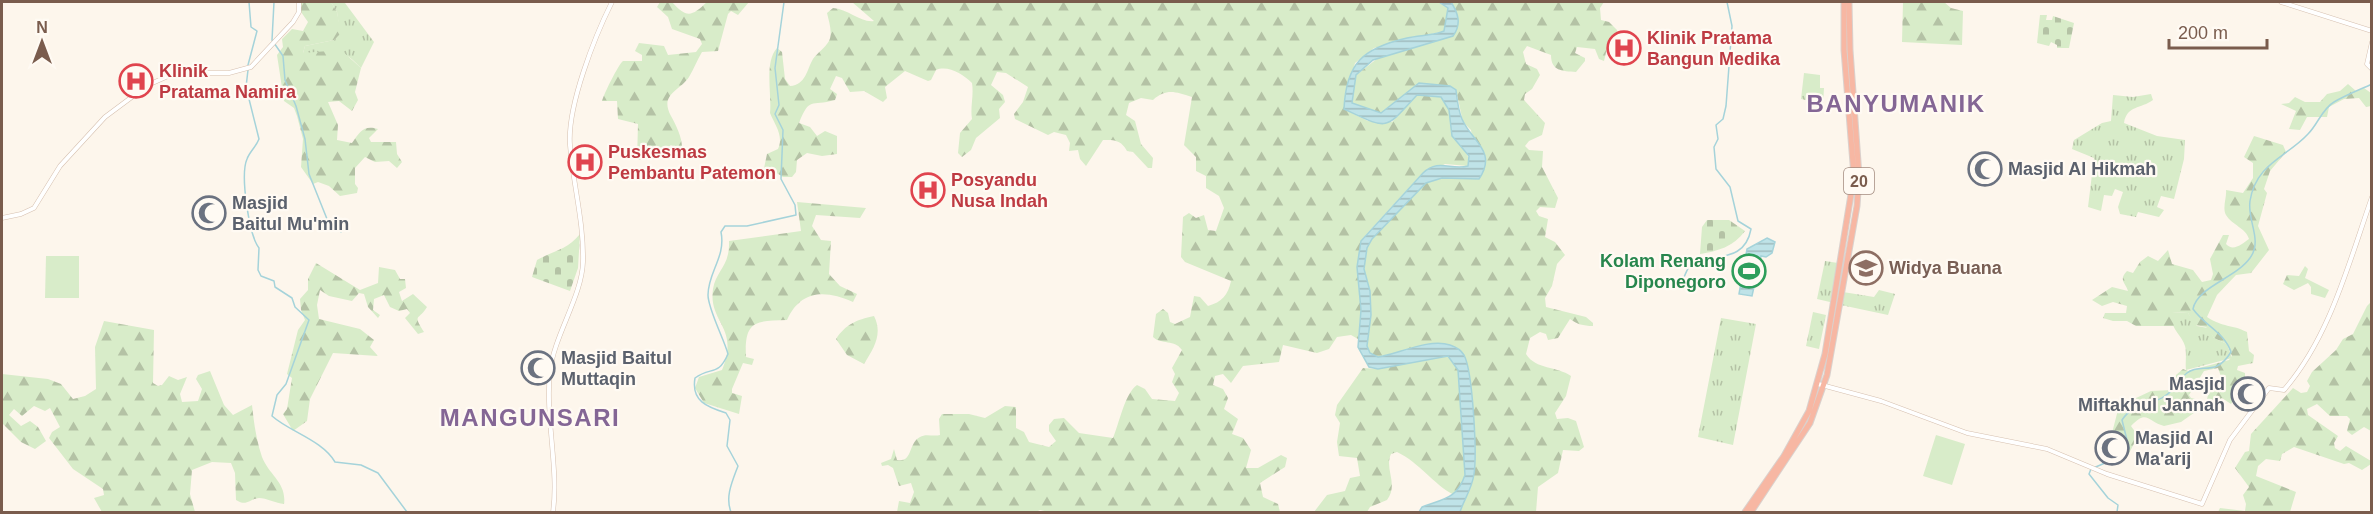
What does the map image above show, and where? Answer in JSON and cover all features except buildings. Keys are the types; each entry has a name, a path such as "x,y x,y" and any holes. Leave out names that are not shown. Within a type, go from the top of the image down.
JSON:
{"highway":[{"name":"20","path":"1745,513 1804,420 1821,385 1843,258 1854,176 1844,50 1844,2"},
{"name":"20","path":"1751,513 1810,423 1821,385 1851,238 1859,176 1849,2"}],"main road":[{"path":"2,218 21,214 34,208 60,166 105,117 126,99 161,77 175,73 219,73 248,69 278,40 297,16 299,2"},
{"path":"553,513 548,399 550,368 583,263 583,236 570,151 570,126 598,30 612,2"},
{"path":"2281,2 2372,31"},
{"path":"2372,42 2367,64 2372,69"},
{"path":"1821,385 1873,398 1967,433 2047,449 2097,470 2202,504 2233,435 2269,388 2284,390 2310,353 2342,280 2372,197"}],"green space":[{"path":"301,2 331,2 337,12 341,33 334,40 305,46 303,53 341,50 361,68 355,92 358,100 352,111 339,101 328,102 338,125 337,140 352,143 365,129 378,129 369,138 371,142 396,142 397,154 402,162 397,168 389,161 375,162 365,157 355,168 357,193 340,196 329,186 318,182 313,184 301,167 303,139 294,108 284,101 277,55 283,47 282,39 292,29 303,31 308,22 301,12"},
{"path":"331,2 345,3 374,42 361,68 353,60 339,53 303,53 305,46 334,40 340,33 337,12"},
{"path":"660,2 672,2 682,11 690,14 707,2 749,2 738,15 731,11 728,14 718,51 702,52 689,77 669,98 668,109 681,139 682,147 676,149 671,145 659,155 648,155 645,160 637,160 638,124 618,119 617,101 602,101 608,86 623,61 642,61 642,55 635,51 639,43 664,46 668,55 696,52 702,44 700,39 672,29 668,17 657,7"},
{"path":"852,2 1439,2 1448,8 1444,31 1374,48 1355,63 1344,109 1368,121 1392,122 1417,95 1441,97 1450,110 1452,136 1462,144 1470,161 1468,166 1445,164 1417,179 1363,238 1358,281 1361,310 1358,339 1351,335 1337,337 1329,349 1317,353 1283,345 1279,362 1243,366 1231,383 1223,374 1215,376 1213,385 1223,389 1228,398 1224,409 1238,419 1232,434 1243,438 1251,450 1246,468 1258,468 1281,455 1287,458 1285,467 1260,483 1263,497 1278,504 1280,512 1049,512 1040,510 1036,512 897,512 899,501 910,503 914,492 911,483 899,486 893,468 888,465 882,466 881,463 891,459 894,449 897,460 906,459 920,437 940,435 939,419 942,414 969,414 985,418 1005,406 1016,407 1016,428 1024,432 1029,442 1049,447 1056,441 1049,431 1049,425 1054,419 1064,418 1079,433 1113,438 1129,395 1137,385 1145,389 1152,399 1175,401 1179,393 1172,382 1175,374 1172,368 1182,350 1176,344 1153,337 1156,314 1163,309 1168,313 1170,322 1175,324 1190,317 1194,296 1200,297 1208,306 1213,304 1224,297 1231,281 1185,262 1181,257 1183,217 1189,213 1196,218 1204,215 1208,230 1216,231 1224,208 1219,196 1206,188 1206,176 1196,171 1196,157 1184,145 1192,97 1176,93 1167,92 1153,100 1141,98 1129,103 1126,115 1135,121 1141,144 1153,158 1152,168 1148,168 1133,152 1127,151 1120,143 1107,140 1103,140 1086,166 1080,159 1078,150 1069,151 1070,143 1066,135 1054,132 1048,135 1015,119 1014,114 1023,102 1028,87 1006,73 997,72 991,85 1003,95 1005,102 999,109 1000,118 976,138 971,150 962,157 958,153 960,133 972,119 973,92 972,83 964,76 955,71 941,69 936,70 931,80 928,81 905,71 885,87 887,98 883,102 864,91 850,92 842,78 836,76 830,89 837,94 835,100 812,104 806,109 799,123 810,127 817,136 825,131 837,136 837,154 822,156 807,153 797,160 796,172 792,177 783,177 775,172 766,178 763,173 767,154 778,149 780,144 778,131 770,113 770,70 773,54 777,48 782,52 785,79 790,86 800,83 813,59 829,41 831,31 827,13 833,8 864,20 874,21"},
{"path":"1451,2 1604,2 1600,8 1601,20 1609,22 1617,30 1617,36 1609,40 1604,61 1599,59 1595,49 1577,47 1575,53 1585,58 1585,61 1576,72 1555,67 1551,55 1527,46 1523,52 1526,64 1537,69 1540,75 1532,89 1525,94 1524,100 1545,123 1542,135 1529,141 1525,146 1529,150 1543,151 1542,167 1558,198 1555,208 1540,207 1536,211 1539,216 1548,219 1545,237 1555,242 1565,255 1557,264 1552,286 1545,298 1546,307 1586,317 1593,323 1593,326 1583,325 1570,319 1558,338 1548,340 1546,334 1540,332 1530,338 1526,354 1530,359 1571,376 1566,396 1555,413 1557,419 1568,418 1576,421 1584,447 1579,451 1563,450 1558,473 1538,487 1536,512 1460,512 1472,483 1475,461 1470,374 1434,344 1377,357 1370,353 1367,346 1371,315 1370,291 1364,269 1367,248 1372,239 1426,183 1442,178 1479,179 1471,130 1463,122 1456,90 1419,83 1381,114 1352,103 1356,75 1382,55 1453,36"},
{"path":"1903,2 1944,2 1951,8 1963,11 1962,45 1902,42"},
{"path":"2040,15 2047,15 2046,20 2052,20 2053,16 2074,23 2069,48 2057,48 2057,45 2051,42 2049,46 2037,43"},
{"path":"1804,73 1820,75 1820,88 1824,88 1823,104 1801,99"},
{"path":"2348,84 2356,91 2364,88 2371,93 2371,106 2366,107 2359,98 2344,99 2329,107 2327,117 2307,117 2300,130 2289,129 2296,111 2281,104 2289,103 2295,97 2305,102 2320,102 2327,94 2340,91"},
{"path":"2151,94 2153,100 2131,110 2124,123 2157,136 2185,140 2184,159 2174,199 2161,196 2157,207 2164,210 2159,217 2138,212 2136,217 2120,214 2118,207 2123,192 2115,189 2112,196 2104,195 2101,211 2088,207 2094,158 2072,149 2074,140 2102,123 2111,121 2113,95 2133,97"},
{"path":"2254,136 2283,145 2286,152 2270,171 2264,189 2267,193 2258,226 2269,250 2251,273 2236,275 2217,295 2207,317 2247,332 2249,351 2254,355 2253,363 2238,366 2237,370 2245,373 2245,378 2233,390 2236,397 2231,404 2222,398 2208,406 2208,397 2214,383 2223,382 2218,368 2204,371 2189,395 2191,398 2200,400 2198,410 2181,422 2164,426 2147,418 2141,418 2131,426 2138,436 2127,457 2119,457 2105,464 2103,461 2118,451 2118,440 2112,433 2119,406 2151,391 2172,390 2176,375 2183,369 2188,371 2229,360 2232,356 2227,344 2214,338 2206,327 2195,325 2188,313 2172,312 2174,326 2136,326 2127,321 2103,318 2105,313 2126,313 2127,306 2113,302 2102,306 2092,300 2112,287 2128,291 2123,279 2124,274 2127,271 2133,273 2140,262 2148,256 2158,261 2168,250 2172,264 2193,270 2202,282 2211,280 2213,274 2210,259 2223,235 2229,235 2226,244 2232,247 2249,239 2245,232 2226,215 2225,206 2226,190 2243,193 2253,178 2253,163 2244,157"},
{"path":"797,202 866,208 860,218 816,215 812,226 821,240 831,241 829,274 840,286 857,294 853,302 833,295 815,295 799,302 787,320 760,322 754,325 747,336 746,345 746,357 754,359 752,365 743,363 732,389 732,393 742,396 739,414 704,403 695,388 699,377 722,370 727,356 726,334 715,310 713,289 727,257 729,241 801,231"},
{"path":"1707,220 1729,220 1745,231 1725,247 1700,254 1702,227"},
{"path":"580,234 578,268 570,291 532,277 537,260 565,247"},
{"path":"46,256 79,256 79,298 45,298"},
{"path":"1825,261 1838,263 1830,302 1817,299"},
{"path":"316,263 360,290 378,283 379,267 395,270 400,279 405,279 406,288 399,292 402,301 413,294 427,307 418,318 424,332 418,334 405,318 410,313 407,309 399,311 390,307 384,295 374,299 373,310 380,315 378,318 368,307 364,294 359,293 352,301 329,296 320,290 317,305 319,319 360,329 374,340 370,347 378,356 333,353 310,399 307,421 293,431 283,414 287,409 292,378 287,374 298,330 305,320 300,299 308,290 308,279"},
{"path":"2305,266 2308,269 2305,278 2329,290 2325,298 2311,294 2311,287 2308,283 2294,290 2283,284 2287,275 2299,276"},
{"path":"1879,290 1895,294 1888,315 1841,305 1843,292 1874,297"},
{"path":"2371,302 2371,431 2364,427 2352,435 2347,431 2350,419 2347,416 2330,416 2317,404 2307,409 2308,415 2338,436 2334,443 2335,448 2340,451 2346,446 2371,461 2371,464 2362,470 2349,463 2344,464 2294,447 2282,454 2280,461 2266,459 2258,466 2256,476 2296,492 2290,512 2218,512 2220,508 2245,511 2246,504 2243,495 2249,487 2235,468 2245,452 2249,451 2251,434 2293,388 2301,393 2307,392 2310,386 2307,381 2312,372 2336,350 2343,339 2353,334"},
{"path":"1813,312 1826,315 1819,349 1806,346"},
{"path":"2172,312 2188,313 2197,326 2208,328 2214,338 2227,344 2232,358 2186,370 2185,346 2172,322"},
{"path":"874,316 878,329 877,335 874,347 864,364 847,355 836,339 852,323"},
{"path":"1721,318 1756,324 1733,445 1698,437"},
{"path":"104,321 154,330 153,383 158,386 162,385 169,376 178,380 187,377 180,394 182,402 198,401 202,389 196,379 198,375 210,371 224,405 233,415 252,405 262,457 283,490 284,504 262,498 245,503 236,500 235,473 231,463 212,462 192,470 190,494 195,512 102,512 94,498 104,495 103,489 73,469 49,438 52,432 60,427 50,408 45,411 34,406 22,416 14,409 9,415 21,426 30,421 38,427 46,441 35,449 21,442 2,423 2,374 48,379 61,384 73,399 85,396 96,389 95,347"},
{"path":"1448,356 1458,370 1465,458 1465,475 1461,487 1454,495 1397,452 1391,454 1389,460 1392,488 1387,500 1370,507 1367,512 1314,512 1327,495 1345,491 1350,478 1360,476 1357,458 1339,456 1337,442 1340,423 1335,415 1337,405 1363,368 1378,369"},
{"path":"1936,435 1965,444 1952,485 1923,476"}],"water":[{"path":"1439,2 1451,2 1456,10 1458,23 1453,36 1373,60 1356,75 1352,103 1381,113 1419,83 1450,86 1456,90 1462,119 1481,147 1486,161 1479,179 1442,178 1426,183 1372,239 1367,248 1364,269 1370,291 1371,315 1367,346 1370,353 1378,357 1423,345 1442,343 1456,348 1464,355 1472,395 1475,464 1472,484 1460,512 1419,512 1422,507 1453,494 1465,475 1458,370 1448,356 1378,369 1369,367 1358,347 1361,310 1357,267 1361,241 1423,173 1434,166 1468,166 1469,156 1452,136 1449,110 1441,97 1417,95 1398,115 1385,123 1370,121 1344,109 1348,80 1353,69 1368,53 1392,42 1444,31 1448,8"},
{"name":"Kolam Renang Diponegoro","path":"1767,238 1775,242 1772,253 1766,257 1761,256 1752,296 1739,294 1747,249"}],"waterway":[{"path":"248,65 257,31 251,27 249,2"},
{"path":"274,2 272,40 283,56 285,80 296,106 305,139 309,174 327,219 341,232"},
{"path":"731,512 729,495 738,466 727,446 730,420 726,413 702,402 694,386 695,378 717,369 728,354 708,295 721,249 721,232 725,226 747,226 796,215 795,205 781,179 783,130 775,114 779,105 775,68 784,2"},
{"path":"1684,277 1688,268 1693,264 1729,255 1743,247 1751,229 1738,221 1730,187 1716,169 1714,147 1718,139 1716,125 1723,119 1726,106 1732,26 1727,2"},
{"path":"248,70 246,87 259,139 247,159 245,191 252,231 259,248 258,270 261,276 274,281 275,287 292,298 295,307 309,320 286,384 277,395 272,416 314,442 335,462 361,465 378,473 407,512"},
{"path":"2117,512 2118,505 2108,498 2089,474 2091,469 2126,454 2129,448 2122,420 2126,414 2168,394 2187,373 2219,365 2231,352 2224,339 2193,309 2196,301 2209,288 2244,265 2254,251 2255,237 2250,208 2253,188 2265,169 2300,142 2330,105 2372,84"}],"place":[{"name":"Klinik Pratama Bangun Medika","path":"1624,48"},
{"name":"Klinik Pratama Namira","path":"136,81"},
{"name":"Puskesmas Pembantu Patemon","path":"585,162"},
{"name":"Masjid Al Hikmah","path":"1985,169"},
{"name":"Posyandu Nusa Indah","path":"928,190"},
{"name":"Masjid Baitul Mu'min","path":"209,213"},
{"name":"Widya Buana","path":"1866,268"},
{"name":"Kolam Renang Diponegoro","path":"1749,271"},
{"name":"Masjid Baitul Muttaqin","path":"538,368"},
{"name":"Masjid Miftakhul Jannah","path":"2248,394"},
{"name":"Masjid Al Ma'arij","path":"2112,448"}],"district":[{"name":"BANYUMANIK","path":"1896,103"},
{"name":"MANGUNSARI","path":"530,417"}]}
